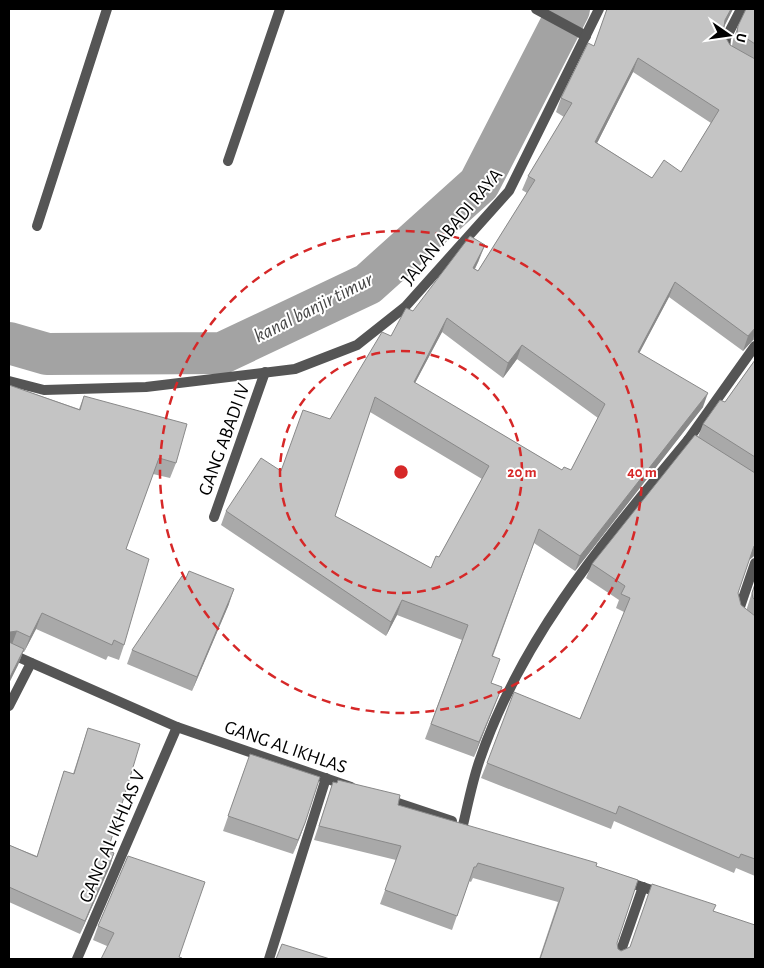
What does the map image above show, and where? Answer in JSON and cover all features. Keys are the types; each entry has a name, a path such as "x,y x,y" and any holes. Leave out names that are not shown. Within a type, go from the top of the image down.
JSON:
{"street":[{"path":"37,226 107,9"},
{"path":"228,161 280,9"},
{"path":"536,9 586,36"},
{"name":"JALAN ABADI RAYA","path":"9,381 44,390 146,387 295,369 357,346 405,307 509,191 600,9"},
{"path":"738,59 729,54 724,48 726,38 740,9"},
{"path":"702,450 688,440 755,346"},
{"name":"GANG ABADI IV","path":"214,517 266,372"},
{"name":"GANG AL IKHLAS","path":"9,653 177,727 468,826 478,763 496,719 536,638 592,557 688,440"},
{"path":"755,563 740,607 741,616 755,626"},
{"path":"9,706 31,663"},
{"name":"GANG AL IKHLAS V","path":"77,959 177,727"},
{"path":"268,959 326,778"},
{"path":"616,878 671,897"},
{"path":"618,959 643,887"}],"building":[{"path":"607,9 731,9 725,20 723,33 730,45 755,59 755,328 748,336 675,282 638,352 708,393 580,556 539,529 492,656 500,659 491,683 502,687 479,742 431,724 468,625 402,600 391,622 226,511 261,458 281,471 303,410 330,419 382,332 391,336 406,308 413,311 470,236 485,245 473,268 478,271 535,180 528,176 572,103 561,98 588,43 594,46","holes":["638,58 719,110 681,172 664,160 652,178 595,142","447,318 508,363 522,345 605,404 571,470 564,467 562,470 414,382","375,397 489,466 439,557 436,556 431,568 335,516"]},
{"path":"746,9 755,9 755,44 737,32"},
{"path":"755,360 755,457 703,424 720,400 725,402"},
{"path":"9,385 80,410 84,396 187,424 176,463 159,458 126,549 149,559 124,645 114,640 112,645 42,613 30,637 17,631 10,632 9,636"},
{"path":"695,435 755,473 755,545 738,593 741,605 755,616 755,859 741,854 739,858 619,806 616,814 487,763 514,692 580,719 630,598 621,594 625,586 592,564"},
{"path":"189,571 234,589 197,677 132,650 182,576 186,578"},
{"path":"755,584 755,600 752,593"},
{"path":"9,642 24,649 9,679"},
{"path":"88,728 140,744 108,850 114,853 85,921 9,887 9,845 37,857 64,771 74,774"},
{"path":"250,754 320,777 298,840 228,816"},
{"path":"338,780 400,795 398,805 597,863 596,866 638,880 617,943 618,949 621,951 630,947 652,884 716,905 713,911 755,925 755,959 540,959 564,888 478,863 474,867 457,916 385,890 401,846 319,826 333,782 337,783"},
{"path":"128,856 205,882 179,957 182,959 101,959 114,933 98,926"},
{"path":"282,944 330,959 276,959"}],"waterway":[{"name":"kanal banjir timur","path":"9,343 47,354 222,353 368,284 479,184 569,9"}]}
